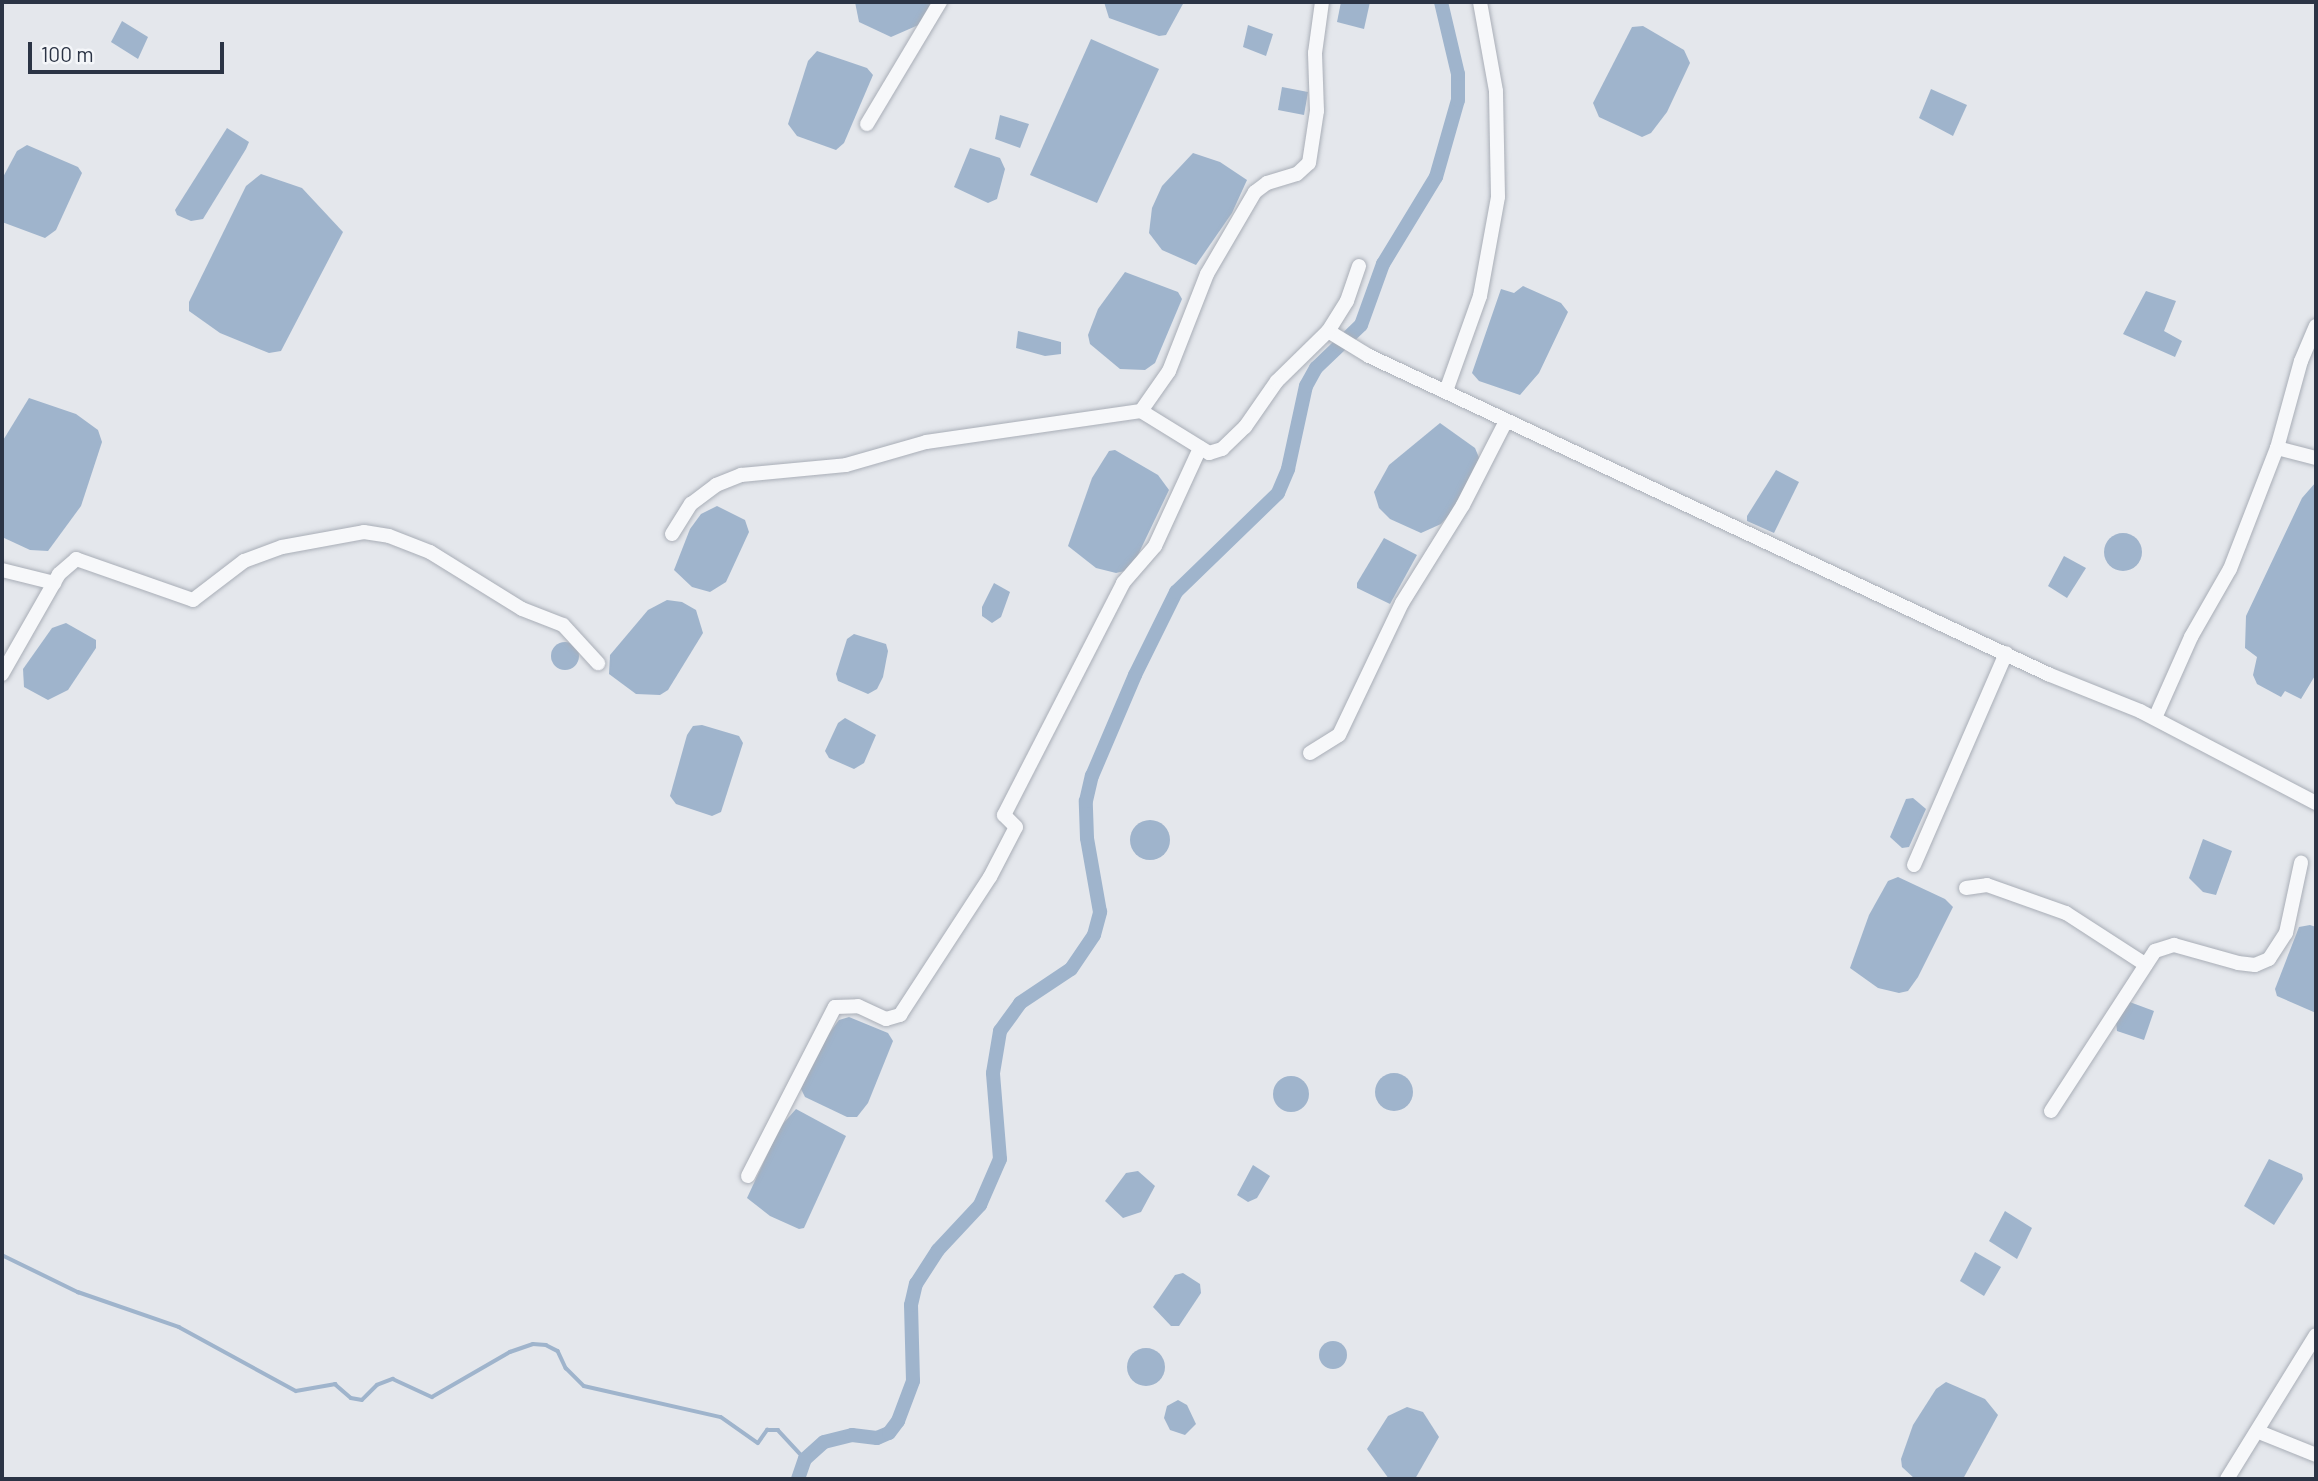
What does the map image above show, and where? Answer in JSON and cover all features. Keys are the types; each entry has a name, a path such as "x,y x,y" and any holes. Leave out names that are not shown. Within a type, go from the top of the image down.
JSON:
{"street":[{"path":"867,124 940,2"},
{"path":"1141,411 1169,371 1207,274 1255,192 1267,183 1297,174 1309,163 1315,137 1315,53 1322,2"},
{"path":"1446,391 1480,296 1498,197 1496,91 1480,2"},
{"path":"672,534 691,504 716,485 741,475 846,465 926,442 1141,411 1200,449 1209,453 1222,449 1245,427 1293,364 1328,331 1347,301 1359,266"},
{"path":"2155,718 2191,637 2230,569 2277,448 2301,361 2316,326"},
{"path":"1328,331 1387,364 1506,421 2006,653 2155,718 2316,803"},
{"path":"1310,753 1339,736 1402,603 1463,505 1506,421"},
{"path":"2277,448 2316,458"},
{"path":"748,1176 835,1007 851,1005 886,1019 900,1014 990,877 1016,827 1004,815 1122,583 1156,547 1200,449"},
{"path":"2,674 65,565 83,559 193,600 244,561 282,547 364,532 390,536 430,552 522,609 563,625 598,663"},
{"path":"2,570 54,583"},
{"path":"1914,865 2006,653"},
{"path":"2052,1111 2155,951 2174,945 2238,963 2255,965 2269,959 2286,933 2301,863"},
{"path":"1966,888 1987,885 2066,913 2146,965"},
{"path":"2227,1479 2259,1432 2316,1335"},
{"path":"2259,1432 2316,1455"}],"water":[{"path":"855,2 931,2 923,23 891,37 859,22"},
{"path":"1104,2 1184,2 1166,35 1159,36 1109,18"},
{"path":"1341,2 1370,2 1364,29 1337,22"},
{"path":"122,21 148,37 138,59 111,42"},
{"path":"1248,25 1273,34 1266,56 1243,47"},
{"path":"1643,26 1684,50 1690,63 1667,112 1651,133 1642,137 1599,117 1593,103 1632,27"},
{"path":"1091,39 1159,69 1097,203 1030,175"},
{"path":"817,51 867,68 873,75 844,143 836,150 797,136 788,124 808,61"},
{"path":"1282,87 1308,92 1304,115 1278,110"},
{"path":"1931,89 1967,105 1953,136 1919,118"},
{"path":"1000,115 1029,124 1020,148 995,139"},
{"path":"227,128 249,142 246,149 203,219 191,221 177,215 175,210"},
{"path":"27,145 78,167 82,173 56,230 45,238 2,222 2,179 17,151"},
{"path":"970,148 1000,158 1005,169 997,199 988,203 954,187"},
{"path":"1193,153 1220,162 1247,180 1232,213 1196,265 1162,250 1149,233 1152,208 1162,186"},
{"path":"261,174 302,188 343,232 281,351 269,353 220,333 189,311 189,302 246,186"},
{"path":"1125,272 1178,292 1182,299 1155,363 1145,370 1120,369 1090,344 1088,335 1098,309"},
{"path":"1523,286 1561,303 1568,312 1539,373 1520,395 1479,381 1472,373 1501,289 1514,293"},
{"path":"2146,291 2176,301 2164,331 2182,341 2175,357 2123,334"},
{"path":"1018,331 1061,342 1061,354 1045,356 1016,348"},
{"path":"29,398 76,414 98,430 102,442 81,506 48,551 30,550 2,537 2,442"},
{"path":"1440,423 1475,448 1480,460 1458,505 1441,524 1421,533 1390,519 1379,508 1374,492 1389,465"},
{"path":"1115,450 1158,475 1169,490 1136,559 1125,571 1116,573 1096,568 1068,546 1092,478 1109,451"},
{"path":"1776,470 1799,482 1774,533 1747,521 1747,516"},
{"path":"2316,482 2316,674 2301,699 2285,691 2281,697 2257,684 2253,675 2257,657 2245,648 2246,616 2302,498"},
{"path":"717,506 745,520 749,532 726,582 710,592 692,587 674,570 690,529 701,514"},
{"path":"2123,533 2137,538 2142,552 2137,566 2123,571 2109,566 2104,552 2109,538"},
{"path":"1384,538 1417,555 1390,604 1357,588 1357,583"},
{"path":"2064,556 2086,568 2067,598 2048,586"},
{"path":"994,583 1010,592 1001,617 992,623 982,616 982,607"},
{"path":"667,600 682,602 696,610 703,633 668,690 660,695 636,694 609,674 610,655 648,610"},
{"path":"66,623 96,640 96,648 68,690 48,700 24,687 23,669 52,628"},
{"path":"854,634 886,644 888,651 883,677 877,689 868,694 838,681 836,674 847,639"},
{"path":"565,642 575,646 579,656 575,666 565,670 555,666 551,656 555,646"},
{"path":"845,718 876,735 864,763 854,769 829,758 825,751 838,723"},
{"path":"702,725 739,736 743,743 721,812 712,816 676,804 670,796 687,735 693,726"},
{"path":"1913,798 1926,809 1909,847 1902,848 1890,837 1906,799"},
{"path":"1150,820 1158,821 1164,826 1169,832 1169,848 1164,854 1158,859 1150,860 1142,859 1136,854 1131,848 1130,840 1131,832 1136,826 1142,821"},
{"path":"2203,839 2232,851 2216,895 2203,892 2189,878"},
{"path":"1898,877 1945,899 1953,907 1918,977 1908,991 1899,993 1878,988 1850,968 1869,915 1888,881"},
{"path":"2299,927 2316,927 2316,1013 2277,996 2275,989"},
{"path":"2127,1001 2154,1011 2144,1040 2117,1031 2116,1022"},
{"path":"849,1017 888,1033 893,1041 868,1103 857,1117 847,1117 805,1097 801,1089 819,1047 839,1020"},
{"path":"1394,1073 1408,1078 1413,1092 1408,1106 1394,1111 1380,1106 1375,1092 1380,1078"},
{"path":"1291,1076 1303,1082 1309,1094 1303,1106 1291,1112 1279,1106 1273,1094 1279,1082"},
{"path":"796,1109 846,1136 804,1228 799,1229 770,1216 747,1198 780,1127"},
{"path":"2269,1159 2302,1174 2303,1179 2274,1225 2244,1206"},
{"path":"1253,1165 1270,1176 1257,1198 1248,1202 1237,1195"},
{"path":"1138,1171 1155,1186 1141,1212 1123,1218 1105,1201 1126,1173"},
{"path":"2005,1211 2032,1228 2017,1259 1989,1241"},
{"path":"1975,1252 2001,1267 1984,1296 1960,1281"},
{"path":"1183,1273 1200,1284 1201,1293 1179,1326 1171,1326 1153,1307 1175,1275"},
{"path":"1333,1341 1343,1345 1347,1355 1343,1365 1333,1369 1323,1365 1319,1355 1323,1345"},
{"path":"1146,1348 1159,1354 1165,1367 1159,1380 1146,1386 1133,1380 1127,1367 1133,1354"},
{"path":"1946,1382 1985,1399 1998,1415 1963,1479 1915,1479 1902,1467 1901,1459 1913,1425 1936,1389"},
{"path":"1178,1400 1187,1405 1196,1424 1185,1435 1170,1430 1164,1418 1167,1406"},
{"path":"1407,1407 1423,1412 1439,1437 1415,1479 1389,1479 1367,1449 1388,1416"}],"waterway":[{"path":"798,1479 805,1459 824,1442 852,1435 877,1438 889,1433 898,1421 913,1381 911,1305 916,1284 938,1250 980,1205 1000,1159 993,1073 1000,1031 1020,1003 1071,969 1094,935 1100,912 1087,838 1086,801 1092,776 1135,675 1176,592 1278,493 1288,469 1306,386 1316,368 1361,325 1383,264 1436,177 1458,100 1458,74 1441,2"},
{"path":"2,1255 78,1292 179,1327 296,1391 335,1384 351,1398 362,1400 377,1385 393,1379 432,1397 510,1352 533,1344 546,1345 558,1351 566,1368 584,1386 721,1417 758,1443 767,1430 778,1430 805,1459"}]}
